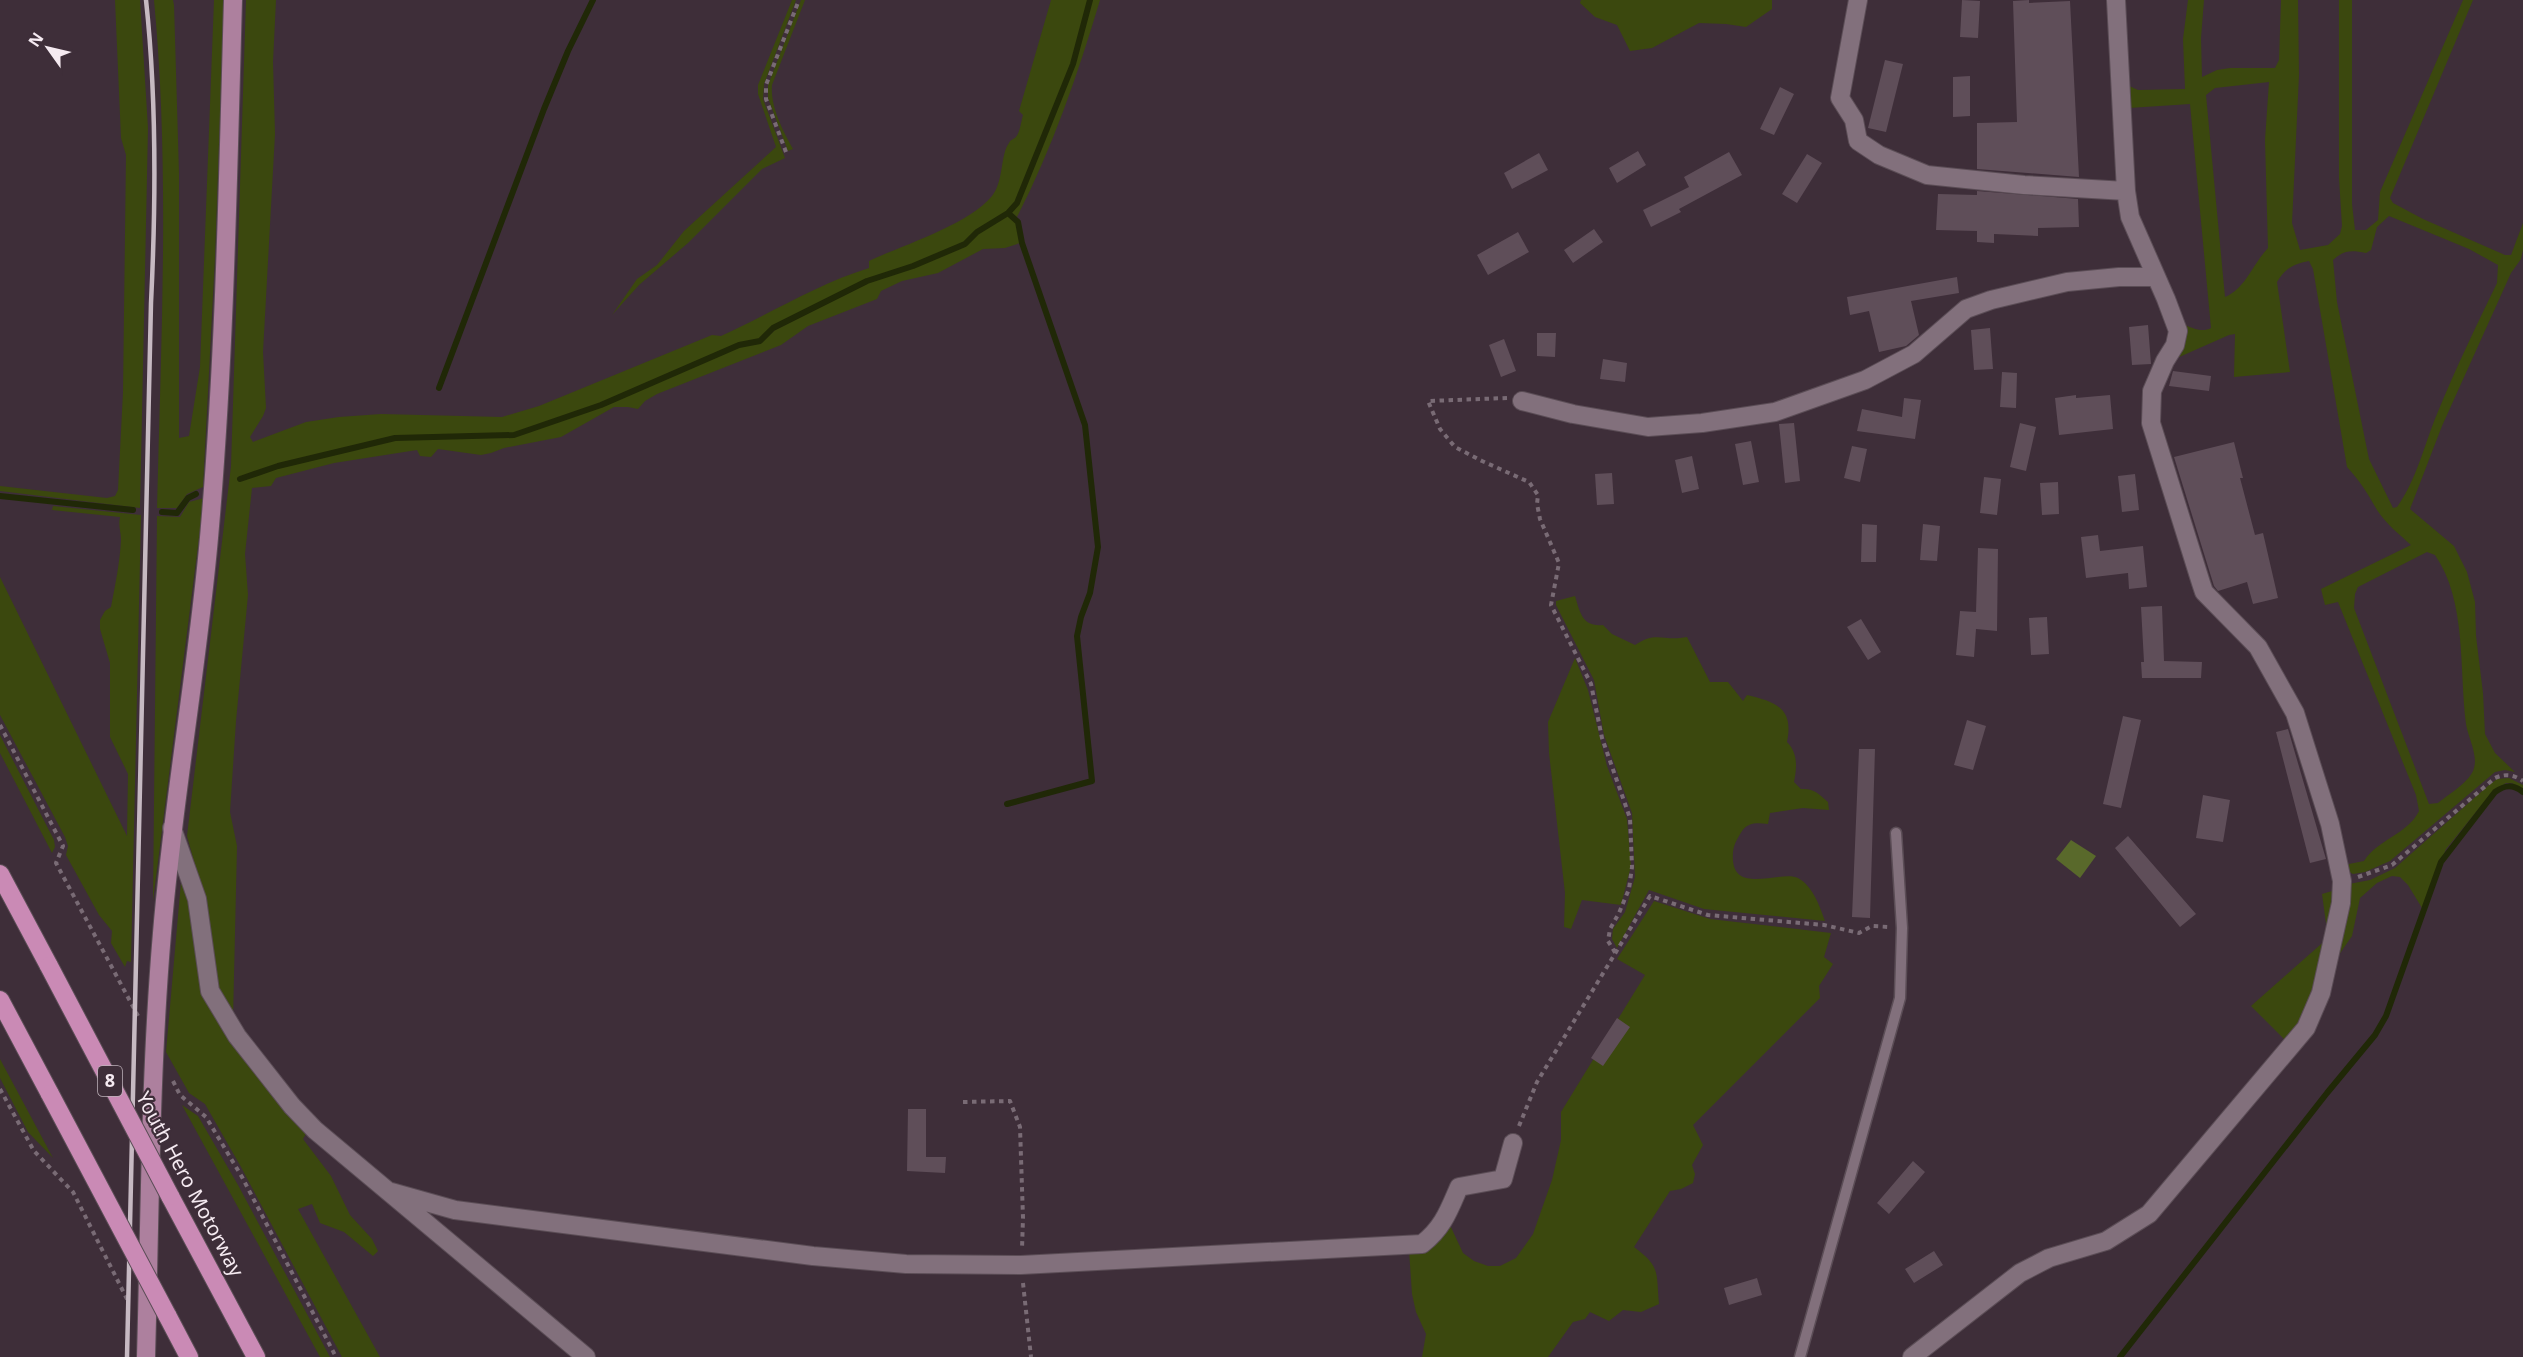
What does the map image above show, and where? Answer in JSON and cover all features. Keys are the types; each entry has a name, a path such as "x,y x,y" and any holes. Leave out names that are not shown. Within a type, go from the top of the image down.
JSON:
{"highway":[{"name":"Youth Hero Motorway","path":"0,874 256,1357"},
{"path":"0,1000 189,1357"}],"main road":[{"path":"146,1357 156,1031 162,935 172,828 197,659 210,526 219,394 233,0"}],"street":[{"path":"1858,0 1840,98 1854,120 1858,141 1879,155 1927,175 2024,185 2126,191"},
{"path":"1912,1357 2020,1273 2049,1258 2106,1241 2149,1214 2306,1028 2321,993 2342,903 2342,881 2330,824 2295,713 2258,647 2204,592 2151,423 2152,391 2175,345 2178,331 2130,217 2126,191 2116,0"},
{"path":"1522,401 1572,414 1648,427 1702,423 1774,412 1865,380 1914,354 1966,309 1991,300 2067,282 2119,277 2156,277"},
{"path":"172,828 197,899 210,992 237,1036 292,1106 315,1130 586,1357"},
{"path":"391,1192 455,1210 813,1256 906,1264 1021,1265 1422,1244 1436,1233 1445,1221 1459,1187 1503,1179 1513,1143"}],"lane":[{"path":"1800,1357 1900,998 1902,928 1896,833"}],"path":[{"path":"786,152 766,99 766,85 799,0"},
{"path":"1522,401 1480,398 1428,401 1440,429 1455,447 1529,482 1538,495 1540,519 1559,563 1551,605 1591,684 1602,738 1630,819 1632,867 1629,889 1610,928 1608,941 1616,954"},
{"path":"2342,881 2368,875 2392,865 2495,778 2503,774 2523,781"},
{"path":"1513,1143 1537,1082 1650,896 1708,915 1824,925 1859,933 1872,926 1902,928"},
{"path":"0,1089 34,1151 73,1192 130,1305"},
{"path":"963,1102 1010,1101 1020,1127 1023,1218 1021,1265 1031,1357"}],"green space":[{"path":"115,0 140,0 148,128 140,508 0,491 0,486 107,498 115,496 118,490 123,392 126,155 121,138"},
{"path":"154,0 173,0 174,5 179,173 179,438 189,436 200,367 214,0 224,0 215,257 203,487 187,494 177,508 157,508 163,190 162,126"},
{"path":"246,0 276,0 273,62 275,134 263,352 266,408 250,437 253,442 306,422 339,417 381,414 502,417 539,406 712,335 721,336 812,291 869,268 869,261 952,225 981,206 996,190 1006,148 1019,130 1023,115 1019,111 1051,0 1088,0 1072,63 1016,201 1007,212 976,230 964,242 913,264 866,280 772,327 760,340 738,343 600,403 514,434 395,437 277,464 238,479 241,481 278,468 395,440 514,437 602,406 739,347 761,343 775,330 867,283 966,245 978,233 1008,215 1017,223 1020,243 1005,248 983,249 938,273 902,281 881,291 877,299 808,326 781,345 657,394 645,401 638,409 614,407 561,437 481,455 438,449 431,457 420,456 417,450 334,463 276,478 271,486 252,488 245,554 248,595 230,812 237,846 233,1019 218,993 201,887 187,836 231,466"},
{"path":"792,0 796,0 764,84 763,99 785,158 762,169 688,243 639,285 612,315 637,279 657,265 684,231 776,147 758,94 758,85"},
{"path":"801,0 805,0 772,85 775,110 793,149 788,151 768,98 768,85"},
{"path":"1092,0 1100,0 1083,56 1042,165 1017,217 1011,212 1019,203 1075,64"},
{"path":"1581,0 1772,0 1772,9 1746,27 1699,23 1652,48 1630,51 1617,25 1595,17 1580,3"},
{"path":"2188,0 2204,0 2201,38 2202,77 2217,70 2230,68 2275,68 2279,60 2281,0 2298,0 2299,75 2292,223 2300,250 2328,245 2340,234 2342,226 2339,178 2339,0 2352,0 2352,204 2355,230 2366,230 2378,220 2380,192 2463,0 2473,0 2390,198 2393,203 2423,219 2505,255 2511,255 2523,223 2521,259 2511,273 2442,426 2410,509 2454,546 2467,572 2475,602 2485,734 2495,753 2515,772 2505,770 2495,772 2390,861 2365,872 2353,874 2344,869 2349,864 2364,861 2377,848 2408,826 2419,811 2416,795 2338,602 2325,605 2321,589 2411,545 2384,520 2347,467 2313,269 2309,261 2290,267 2277,282 2290,372 2234,377 2235,334 2177,358 2183,324 2201,330 2211,328 2190,104 2129,108 2127,85 2138,90 2185,89 2183,39","holes":["2269,82 2265,140 2268,248 2244,282 2225,297 2206,95 2215,88","2389,216 2469,249 2498,265 2497,283 2444,398 2415,473 2404,496 2397,507 2393,508 2369,459 2337,302 2333,260 2348,252 2366,253 2371,250 2377,227","2427,552 2435,555 2445,573 2457,614 2466,724 2475,763 2469,778 2438,803 2429,804 2354,608 2358,587"]},
{"path":"204,498 153,901 157,516 180,517 189,502"},
{"path":"53,506 141,515 131,962 127,961 125,967 111,943 112,931 99,915 66,855 68,846 65,837 0,715 0,577 127,836 128,774 110,737 110,663 100,629 100,620 105,611 111,607 116,582 121,537 120,517 52,510"},
{"path":"1575,596 1586,621 1590,624 1603,625 1612,634 1635,645 1655,637 1687,637 1710,682 1728,682 1743,701 1747,695 1781,708 1788,721 1787,742 1791,746 1796,761 1794,782 1801,789 1809,789 1819,794 1828,802 1829,810 1803,808 1770,813 1768,824 1757,823 1742,831 1734,845 1733,861 1736,871 1751,879 1791,876 1798,878 1812,891 1825,921 1704,909 1649,890 1617,948 1612,939 1613,929 1625,912 1635,877 1632,813 1604,735 1594,680 1556,605 1556,601"},
{"path":"1575,658 1588,690 1607,766 1627,819 1631,866 1621,905 1582,900 1571,929 1564,927 1565,893 1549,753 1548,722"},
{"path":"0,735 54,840 55,847 52,853 0,753"},
{"path":"2509,778 2523,785 2523,790 2512,783 2506,783 2493,791 2446,849 2422,908 2408,885 2400,877 2392,876 2377,883 2360,898 2352,936 2334,962 2349,884 2370,880 2395,868 2489,785 2497,779"},
{"path":"2071,840 2096,856 2080,878 2056,859"},
{"path":"181,882 189,901 197,955 307,1132 303,1139 331,1176 350,1215 372,1239 378,1251 373,1256 344,1232 320,1223 312,1204 298,1209 380,1357 342,1357 205,1104 189,1093 166,1052"},
{"path":"2339,889 2319,992 2289,1044 2251,1006 2328,938 2322,894"},
{"path":"1654,901 1710,919 1831,933 1824,957 1833,964 1819,986 1820,998 1693,1125 1703,1145 1692,1165 1695,1174 1693,1183 1670,1191 1634,1247 1653,1265 1657,1277 1659,1304 1641,1312 1623,1310 1609,1321 1590,1312 1585,1319 1573,1322 1548,1357 1422,1357 1426,1334 1416,1312 1412,1294 1409,1250 1449,1223 1463,1253 1474,1261 1488,1266 1500,1266 1516,1258 1533,1234 1552,1180 1561,1140 1561,1112 1645,975 1617,959"},
{"path":"0,1059 53,1158 28,1132 0,1078"},
{"path":"182,1105 198,1116 238,1185 330,1357 320,1357"}],"building":[{"path":"1962,0 1980,1 1978,38 1960,37"},
{"path":"2029,0 2029,3 2070,1 2079,177 1977,169 1977,123 2017,122 2013,1"},
{"path":"1885,60 1903,64 1886,132 1868,128"},
{"path":"1970,76 1970,116 1953,117 1953,77"},
{"path":"1780,87 1794,94 1774,135 1760,129"},
{"path":"1638,151 1646,165 1617,183 1609,168"},
{"path":"1729,152 1742,175 1679,209 1681,212 1651,227 1643,210 1689,187 1684,177"},
{"path":"1539,153 1548,170 1512,189 1504,173"},
{"path":"1807,154 1822,163 1797,203 1782,194"},
{"path":"1977,191 2078,199 2079,227 2038,228 2038,236 1994,234 1994,243 1977,242 1977,231 1936,230 1938,194 1977,195"},
{"path":"1594,229 1603,242 1573,263 1564,250"},
{"path":"1518,232 1529,252 1488,275 1477,255"},
{"path":"1957,277 1959,293 1911,301 1919,335 1906,346 1879,352 1869,311 1850,315 1847,297"},
{"path":"2148,325 2151,364 2132,365 2129,327"},
{"path":"1990,328 1993,369 1974,370 1971,330"},
{"path":"1537,333 1556,333 1555,357 1537,356"},
{"path":"1504,339 1516,371 1501,377 1489,345"},
{"path":"1603,359 1627,363 1625,382 1600,379"},
{"path":"2173,371 2211,376 2209,391 2169,386"},
{"path":"2002,372 2017,373 2016,408 2000,407"},
{"path":"2076,395 2076,398 2110,395 2113,429 2059,435 2055,398"},
{"path":"1904,398 1921,400 1915,439 1857,431 1862,409 1902,417"},
{"path":"1794,423 1800,481 1785,483 1779,424"},
{"path":"2020,423 2036,427 2026,471 2010,467"},
{"path":"1751,441 1759,482 1743,485 1735,444"},
{"path":"2234,442 2243,478 2240,478 2255,535 2263,533 2278,598 2253,604 2247,582 2218,591 2214,586 2174,457"},
{"path":"1852,446 1867,449 1860,482 1844,478"},
{"path":"1692,456 1699,489 1682,493 1675,460"},
{"path":"1612,473 1614,504 1597,505 1595,474"},
{"path":"2135,474 2139,510 2122,512 2118,476"},
{"path":"1984,477 2001,479 1997,515 1980,513"},
{"path":"2058,482 2059,514 2042,515 2040,483"},
{"path":"1862,524 1877,525 1876,562 1861,562"},
{"path":"1923,524 1940,526 1937,561 1920,560"},
{"path":"2098,535 2100,551 2143,546 2147,587 2129,589 2128,573 2086,578 2081,537"},
{"path":"1978,548 1998,549 1997,631 1976,629 1974,657 1956,655 1960,611 1976,612"},
{"path":"2162,606 2164,661 2202,662 2201,678 2142,678 2141,662 2144,662 2141,607"},
{"path":"2047,617 2049,654 2031,655 2029,618"},
{"path":"1861,619 1881,652 1868,660 1847,627"},
{"path":"2123,716 2141,720 2121,808 2103,804"},
{"path":"1967,720 1986,726 1973,770 1954,765"},
{"path":"2288,729 2326,859 2310,863 2276,732"},
{"path":"1859,749 1875,749 1870,918 1852,917"},
{"path":"2203,795 2230,800 2223,842 2196,838"},
{"path":"2128,836 2196,914 2180,927 2115,848"},
{"path":"1617,1018 1630,1027 1603,1066 1591,1058"},
{"path":"908,1109 926,1109 926,1157 946,1157 945,1173 907,1171"},
{"path":"1913,1161 1925,1172 1889,1214 1877,1203"},
{"path":"1934,1251 1943,1265 1914,1283 1905,1269"},
{"path":"1757,1278 1762,1295 1729,1305 1724,1288"}],"waterway":[{"path":"439,388 544,109 568,51 593,0"},
{"path":"240,479 278,466 395,438 514,435 601,405 739,345 760,341 773,328 867,281 913,266 965,244 977,232 1008,213 1017,203 1073,64 1090,0"},
{"path":"1007,804 1092,781 1077,636 1090,593 1098,547 1085,425 1022,243 1018,222 1008,213"},
{"path":"162,512 177,513 188,498 196,494"},
{"path":"0,496 133,510"},
{"path":"2120,1357 2375,1035 2386,1016 2441,862 2495,792 2509,786 2523,792"}],"railway":[{"path":"127,1357 155,189 154,114 146,0"}]}
